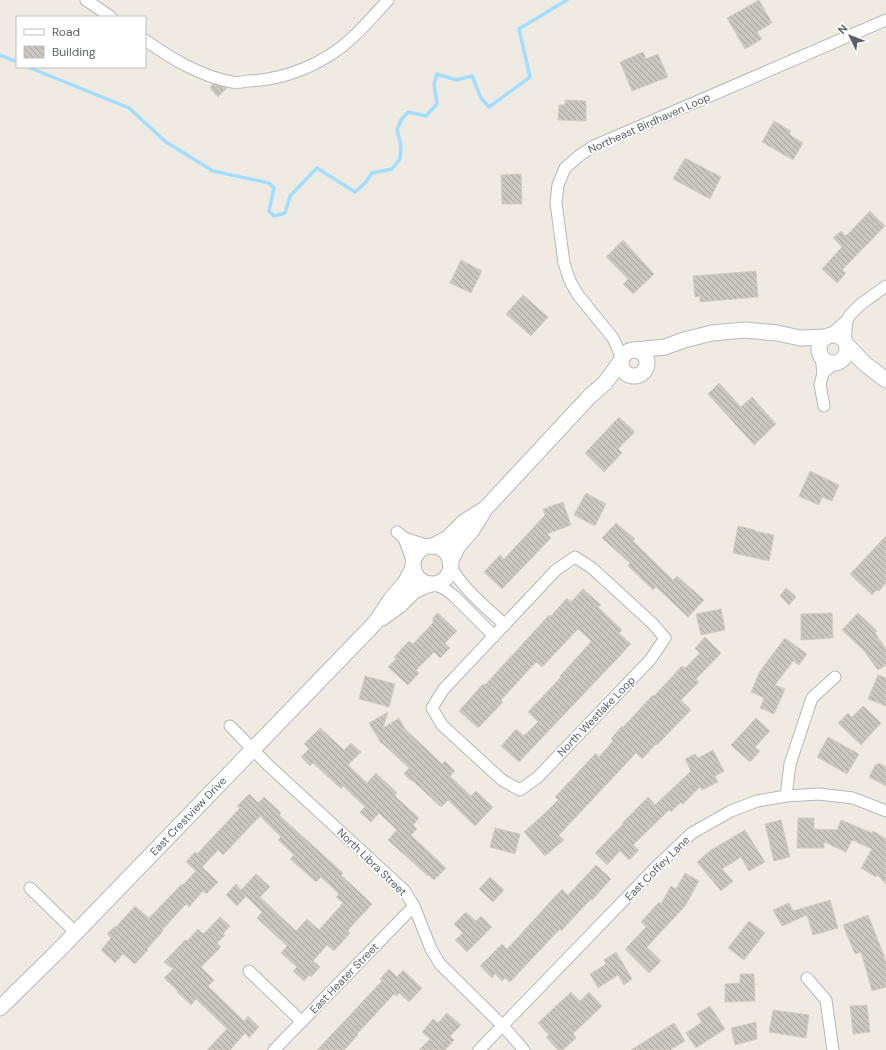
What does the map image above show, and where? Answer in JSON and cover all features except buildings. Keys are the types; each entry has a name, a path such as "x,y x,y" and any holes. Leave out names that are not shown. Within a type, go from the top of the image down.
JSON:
{"street":[{"path":"86,0 110,16"},
{"path":"146,41 166,55 202,74 234,82 262,81 302,70 327,57 352,38 388,0"},
{"name":"Northeast Birdhaven Loop","path":"627,355 578,294 570,281 564,263 556,203 558,185 565,168 580,155 594,146 886,20"},
{"path":"824,406 820,385 823,373 821,343 847,320 861,304 886,286"},
{"path":"823,373 846,354 847,320"},
{"path":"628,375 621,366 627,355 665,347 684,340 712,333 745,330 777,332 800,338 839,336 865,364 886,380"},
{"path":"800,338 828,361 865,364"},
{"path":"605,383 628,375 640,375 647,365 665,347"},
{"path":"450,564 458,546 472,530 485,509 590,396 605,383 627,355 639,351 643,354 647,365"},
{"path":"413,565 415,555 421,549 448,538 464,522 485,509"},
{"path":"432,584 438,583 445,578 450,571 449,558 445,551 401,535 413,565 414,572 418,579 445,589 494,636"},
{"name":"North Westlake Loop","path":"575,557 592,568 653,624 665,638 650,660 538,777 520,790 502,780 442,725 432,708 443,690 505,625 556,570 575,557"},
{"path":"450,564 464,586 505,625"},
{"name":"East Crestview Drive","path":"0,1008 253,750 375,623 392,598 405,583 413,565"},
{"name":"East Crestview Drive","path":"375,623 400,605 414,591 432,584"},
{"path":"786,796 790,764 812,698 835,677"},
{"name":"North Libra Street","path":"230,726 268,765 404,890 414,906 431,949 440,964 503,1026 524,1050"},
{"name":"East Coffey Lane","path":"479,1050 657,866 692,833 731,811 757,801 786,796 819,794 853,798 886,810"},
{"path":"30,888 75,932"},
{"name":"East Heater Street","path":"274,1050 414,906"},
{"path":"249,971 302,1022"},
{"path":"807,978 826,1000 833,1050"}],"waterway":[{"path":"30,68 129,108 166,142 213,171 269,183 274,188 269,211 274,216 285,213 290,196 317,168 355,192 365,183 372,173 392,169 400,159 401,146 397,130 401,120 408,112 426,116 437,104 434,84 437,74 456,80 472,76 481,98 489,107 530,77 519,29 567,0"},
{"path":"0,55 16,62"}]}
